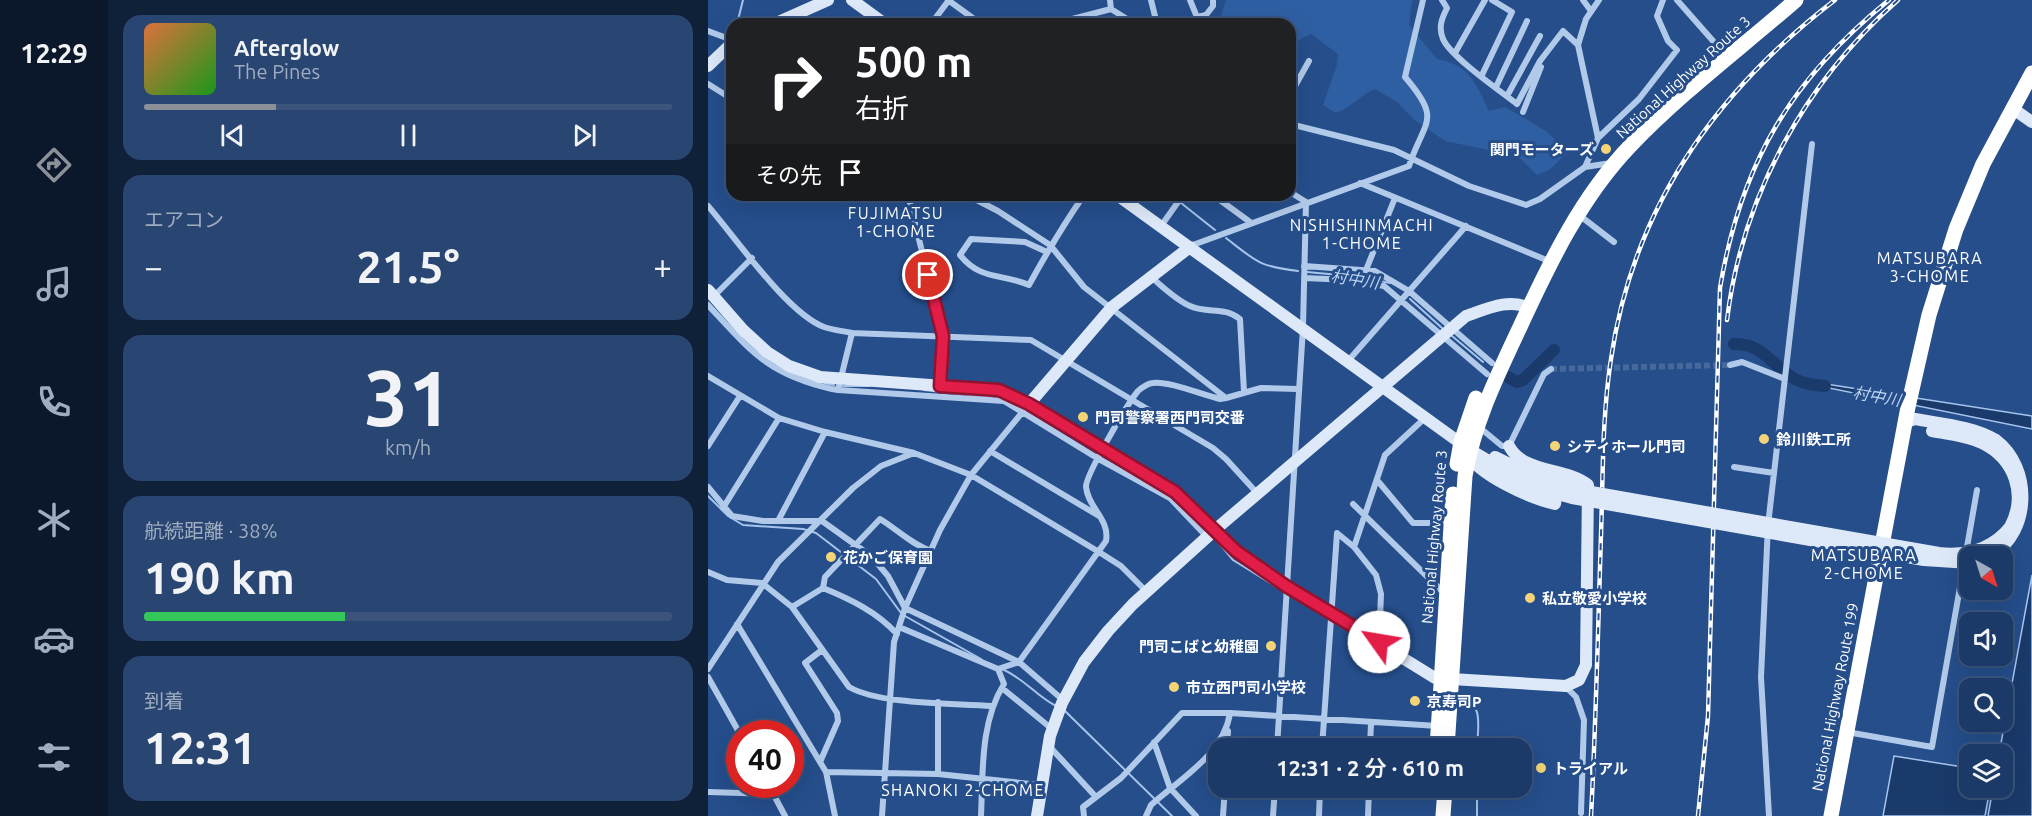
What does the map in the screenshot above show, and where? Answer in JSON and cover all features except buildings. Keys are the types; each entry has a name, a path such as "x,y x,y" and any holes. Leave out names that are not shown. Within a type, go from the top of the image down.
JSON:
{"highway":[{"name":"National Highway Route 3","path":"1437,738 1447,680 1467,448 1544,259 1562,230 1616,162 1659,118 1794,0"},
{"name":"National Highway Route 199","path":"1840,816 1852,733 1916,390 1936,317 1958,251 2032,73"},
{"name":"National Highway Route 199","path":"2016,110 2032,91"},
{"name":"National Highway Route 3","path":"1448,738 1445,595 1450,523 1467,448 1490,368 1577,214"},
{"name":"National Highway Route 199","path":"1831,816 1852,733"},
{"path":"1432,816 1433,798"},
{"path":"1443,816 1444,798"}],"street":[{"path":"794,18 828,0"},
{"path":"852,0 877,18"},
{"path":"935,18 948,0 973,18"},
{"path":"1110,0 1111,9"},
{"path":"1151,0 1156,18"},
{"path":"1190,0 1197,17 1206,15 1213,6 1213,0"},
{"path":"882,816 894,642 905,608 931,551 971,475 1112,307 1190,247 1250,222 1409,166 1424,136 1429,118 1423,99 1405,77 1423,0"},
{"path":"1442,0 1447,8 1440,23 1443,39 1455,53 1517,104 1546,53 1563,31 1578,45"},
{"path":"1455,53 1485,0"},
{"path":"1482,75 1512,12 1492,0"},
{"path":"1584,0 1591,11"},
{"path":"1598,138 1578,45 1586,19 1599,0"},
{"path":"1585,167 1598,138 1639,99 1677,50 1668,41 1657,16 1663,0"},
{"path":"1677,0 1729,58"},
{"path":"1076,18 1111,9 1125,18"},
{"path":"1496,87 1527,21"},
{"path":"708,31 726,39"},
{"path":"1507,96 1540,36"},
{"path":"708,66 726,48"},
{"path":"1523,112 1546,53"},
{"path":"1296,84 1309,61"},
{"path":"708,84 726,95"},
{"path":"2016,110 2032,122"},
{"path":"1296,126 1394,150 1469,186 1526,205 1540,199 1585,167 1616,162"},
{"path":"1769,816 1761,677 1768,525 1812,144"},
{"path":"1359,183 1544,259"},
{"path":"1296,196 1306,202"},
{"path":"1366,270 1395,198"},
{"path":"909,201 943,336 940,386"},
{"path":"979,201 998,211 1048,249 1084,286 1226,398"},
{"path":"1048,249 1025,242 971,239 960,255 977,271 987,276 1015,279 1029,285 1048,249 1080,201"},
{"path":"1126,201 1303,327 1467,448 1525,495 1555,504 1560,474"},
{"path":"1161,226 1179,201"},
{"path":"1221,201 1250,222"},
{"path":"1277,738 1303,327 1306,202"},
{"path":"708,206 786,297 807,317 824,327 852,333 1031,340 1213,448 1257,493"},
{"path":"1577,214 1614,242"},
{"path":"1348,362 1466,226"},
{"path":"752,258 710,298 767,352 789,366 840,385 1004,401 1025,408"},
{"path":"1304,266 1375,271 1409,291 1448,331 1490,368"},
{"path":"1151,277 1190,306 1209,311 1221,309 1240,319 1244,392"},
{"path":"1304,278 1369,282 1384,286 1448,331 1490,368"},
{"path":"1037,816 1048,745 1061,705 1084,662 1108,631 1211,533 1466,316 1502,304 1525,306"},
{"path":"840,385 852,333"},
{"path":"1730,365 1742,362 1785,379"},
{"path":"1509,446 1544,374 1551,369"},
{"path":"708,376 779,418 825,432 914,453 971,475 1121,566 1147,592"},
{"path":"823,588 848,598 898,630 998,669 1019,662 1106,541 1108,531 1086,488 1087,476 1138,390 1152,383 1166,384 1220,399 1261,388 1298,389"},
{"path":"840,385 940,386 999,390 1100,454 1175,492 1211,533 1332,618 1447,680 1566,686 1579,680 1586,665 1589,492 1584,482 1527,461 1509,446 1502,446 1490,438 1478,424"},
{"path":"708,446 740,396"},
{"path":"1912,417 1972,439 2001,456 2012,470 2018,487 2018,508 2015,529 2006,546"},
{"path":"723,508 779,418"},
{"path":"1354,547 1384,454 1425,418"},
{"path":"708,431 715,435"},
{"path":"778,521 825,432"},
{"path":"1467,448 1532,481 1572,498 1924,560 1959,562"},
{"path":"990,451 1102,518"},
{"path":"708,669 762,583 778,562 853,488 881,466 914,453"},
{"path":"1734,467 1774,473"},
{"path":"1377,480 1413,523 1450,523"},
{"path":"1532,481 1939,553 1960,554 1979,550 2015,529"},
{"path":"708,487 723,508 732,516 763,521 822,521 856,548 871,556 888,576 905,608 1019,662 1061,705"},
{"path":"1852,733 1932,747 1977,490"},
{"path":"1353,504 1445,595"},
{"path":"792,607 823,588 825,577 856,548 880,519 899,530 913,544 931,551"},
{"path":"1323,738 1337,533 1354,547 1376,574 1381,594 1379,642"},
{"path":"708,572 727,580 762,583 792,607 849,687 858,692 891,698 991,706"},
{"path":"737,624 826,772 836,816"},
{"path":"820,762 838,721 837,713 806,663 822,650"},
{"path":"981,816 991,706 1004,684 998,669"},
{"path":"708,677 732,720"},
{"path":"1566,686 1576,697 1584,720 1581,813"},
{"path":"1002,688 1052,729"},
{"path":"938,702 938,774"},
{"path":"1084,816 1083,807 1121,778 1182,713 1230,713 1438,726"},
{"path":"1228,738 1230,713"},
{"path":"1370,738 1371,723"},
{"path":"1146,816 1151,805 1217,747 1228,729"},
{"path":"1154,742 1170,788 1196,816"},
{"path":"1048,745 1096,797"},
{"path":"826,772 938,774 1040,785"},
{"path":"708,792 726,793"},
{"path":"775,798 785,816"},
{"path":"1223,816 1224,798"},
{"path":"1273,816 1274,798"},
{"path":"1319,816 1320,798"},
{"path":"1368,816 1369,798"}],"shaded area":[{"path":"1226,0 1412,0 1409,25 1437,59 1465,71 1476,84 1489,111 1505,107 1546,131 1568,152 1549,170 1537,175 1518,156 1445,141 1416,121 1397,102 1375,89 1336,113 1323,105 1337,65 1338,54 1311,34 1299,40 1296,45 1296,18 1222,18"}],"water":[{"path":"1813,382 2032,416 2032,429 1809,384"},
{"path":"2032,575 2032,816 1988,816 1991,798 2013,798 2013,744 2001,744 2003,732 2013,732 2013,678"},
{"path":"1894,756 1959,766 1959,798 1988,798 1985,816 1883,816"}],"waterway":[{"name":"村中川","path":"738,18 743,0"},
{"name":"村中川","path":"1179,201 1215,230"},
{"name":"村中川","path":"1226,238 1259,262 1298,271"},
{"name":"村中川","path":"1307,272 1361,277 1390,283"},
{"name":"村中川","path":"1410,299 1442,328"},
{"name":"村中川","path":"1452,336 1483,362"},
{"name":"村中川","path":"1734,344 1752,347 1797,380 1825,386"},
{"name":"村中川","path":"1508,377 1517,382 1523,380 1554,350"},
{"path":"824,383 834,385"},
{"path":"843,386 870,386"},
{"path":"924,390 990,397"},
{"path":"1030,412 1089,447"},
{"path":"708,496 728,516 743,525 803,529 816,533 876,579 901,613"},
{"path":"1215,538 1233,560 1280,589"},
{"path":"1291,596 1299,601"},
{"path":"905,616 981,659"},
{"path":"1002,669 1056,706"},
{"path":"1460,694 1468,698 1476,710 1477,738"},
{"path":"1064,710 1172,816"},
{"path":"1477,798 1477,816"}],"tunnel":[{"path":"1551,369 1730,365"}],"railway":[{"path":"1591,816 1604,425 1611,359 1622,304 1639,252 1660,203 1687,157 1718,114 1753,73 1792,35 1835,0"},
{"path":"1698,816 1708,716 1720,288 1729,243 1741,201 1757,163 1798,93 1824,61 1854,30 1889,0"},
{"path":"1727,320 1735,274 1747,229 1763,186 1783,144 1834,67 1898,0"}],"place":[{"name":"関門モーターズ","path":"1606,149"},
{"name":"門司警察署西門司交番","path":"1083,417"},
{"name":"鈴川鉄工所","path":"1764,439"},
{"name":"シティホール門司","path":"1555,446"},
{"name":"花かご保育園","path":"831,557"},
{"name":"私立敬愛小学校","path":"1530,598"},
{"name":"門司こばと幼稚園","path":"1271,646"},
{"name":"市立西門司小学校","path":"1174,687"},
{"name":"京寿司P","path":"1415,701"},
{"name":"トライアル","path":"1541,768"}],"district":[{"name":"FUJIMATSU 1-CHOME","path":"896,222"},
{"name":"NISHISHINMACHI 1-CHOME","path":"1362,234"},
{"name":"MATSUBARA 3-CHOME","path":"1930,267"},
{"name":"MATSUBARA 2-CHOME","path":"1864,564"},
{"name":"SHANOKI 2-CHOME","path":"963,790"}],"route":[{"path":"928,275 943,336 940,386 999,390 1029,404 1175,492 1216,529 1236,551 1286,586 1379,642"}]}
